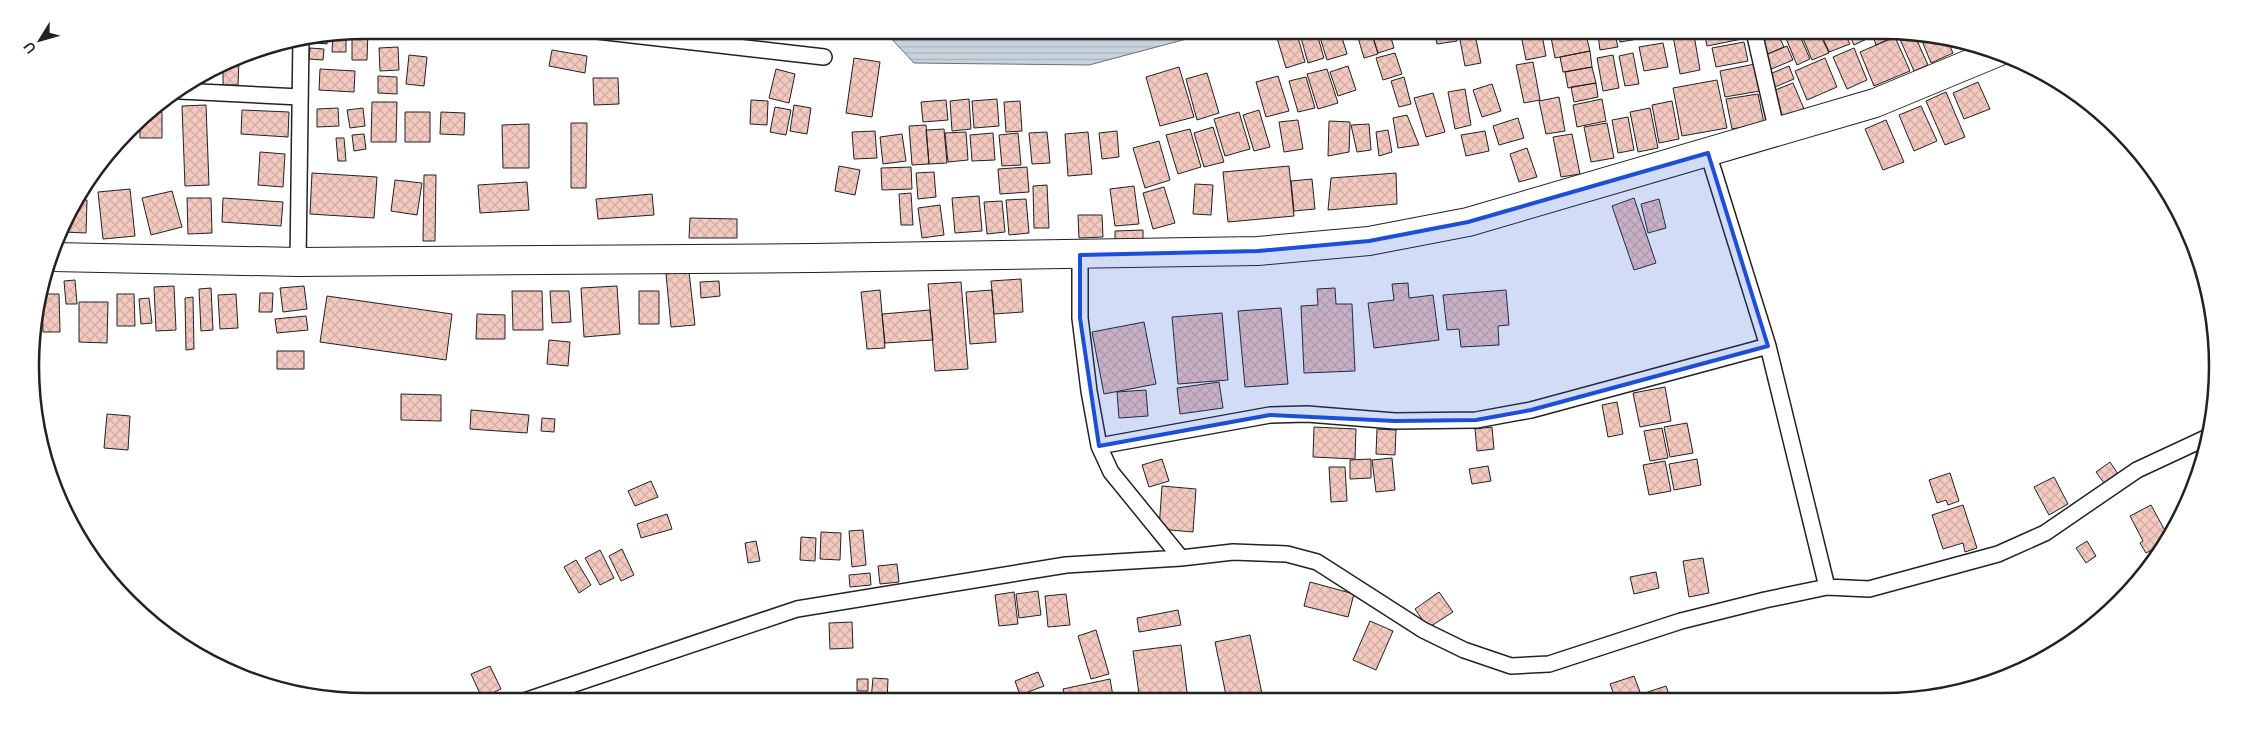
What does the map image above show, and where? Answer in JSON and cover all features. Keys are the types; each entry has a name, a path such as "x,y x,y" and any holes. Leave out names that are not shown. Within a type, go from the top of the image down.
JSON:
{"highway":[{"path":"58,257 298,262 1080,255 1258,250 1369,241 1468,222 1708,153 1875,103 1988,56"}],"street":[{"path":"667,39 824,57"},
{"path":"1756,39 1777,132"},
{"path":"298,262 301,45"},
{"path":"188,91 300,96"},
{"path":"1708,153 1768,346 1828,587"},
{"path":"1080,255 1080,318 1089,390 1099,446 1111,472 1181,558"},
{"path":"1099,446 1270,415 1307,414 1395,422 1476,420 1531,410 1768,346"},
{"path":"548,693 797,609 1066,564 1181,558 1234,552 1287,554 1317,562 1423,630 1464,650 1511,666 1549,664 1681,621 1765,600 1828,587 1869,589 1998,554 2045,533 2137,470 2201,440"}],"highlighted area":[{"path":"1708,153 1768,346 1531,410 1476,420 1395,421 1270,415 1099,446 1080,318 1080,255 1258,251 1369,241 1468,222"}],"shaded area":[{"path":"892,39 1186,39 1089,65 914,63"}],"building":[{"path":"346,39 346,52 332,52 333,41"},
{"path":"352,39 368,39 367,60 352,60"},
{"path":"1277,39 1298,39 1305,62 1286,68"},
{"path":"1301,39 1318,39 1324,58 1308,63"},
{"path":"1321,39 1342,39 1347,54 1327,60"},
{"path":"1358,39 1374,39 1378,54 1364,58"},
{"path":"1374,39 1391,39 1394,48 1378,53"},
{"path":"1436,39 1457,39 1457,41 1437,44"},
{"path":"1460,39 1476,39 1481,63 1465,66"},
{"path":"1522,39 1543,39 1546,56 1526,60"},
{"path":"1551,39 1587,39 1590,51 1555,58"},
{"path":"1599,39 1616,39 1618,47 1600,50"},
{"path":"1620,39 1638,39 1620,42"},
{"path":"1674,39 1695,39 1700,70 1680,74"},
{"path":"1706,39 1742,39 1707,46"},
{"path":"1768,39 1780,39 1784,47 1763,56 1758,43"},
{"path":"1786,39 1801,39 1810,59 1797,65"},
{"path":"1803,39 1822,39 1829,53 1812,60"},
{"path":"1823,39 1848,39 1850,44 1829,52"},
{"path":"1851,39 1867,39 1854,45"},
{"path":"1874,39 1889,39 1876,45"},
{"path":"1890,39 1896,39 1910,71 1874,86 1860,52"},
{"path":"1900,39 1917,41 1928,65 1914,71"},
{"path":"1744,42 1748,61 1716,67 1712,48"},
{"path":"1922,42 1950,46 1953,53 1931,63"},
{"path":"1663,43 1668,67 1644,71 1639,47"},
{"path":"1787,46 1793,60 1769,70 1763,56"},
{"path":"398,47 399,70 380,71 379,48"},
{"path":"310,48 324,49 323,60 309,59"},
{"path":"1854,48 1867,80 1847,89 1833,57"},
{"path":"552,50 587,56 585,73 549,66"},
{"path":"1590,51 1592,67 1563,72 1560,57"},
{"path":"1395,53 1402,74 1383,80 1376,58"},
{"path":"1633,53 1639,84 1625,86 1619,56"},
{"path":"409,55 427,57 424,86 406,84"},
{"path":"1613,55 1619,88 1603,91 1597,58"},
{"path":"854,58 880,62 872,117 846,113"},
{"path":"1825,58 1837,87 1807,100 1795,71"},
{"path":"1533,62 1540,100 1524,103 1516,65"},
{"path":"1755,64 1760,91 1725,97 1720,71"},
{"path":"239,65 238,85 223,85 223,71"},
{"path":"1348,66 1356,90 1338,96 1330,72"},
{"path":"1789,66 1794,79 1770,89 1765,76"},
{"path":"1179,67 1194,117 1160,126 1146,77"},
{"path":"1592,67 1596,83 1568,88 1565,72"},
{"path":"320,69 355,71 354,92 319,90"},
{"path":"776,69 795,74 789,103 769,98"},
{"path":"1327,69 1338,103 1318,109 1307,74"},
{"path":"1207,73 1219,113 1197,120 1186,79"},
{"path":"378,76 397,77 397,94 378,93"},
{"path":"1278,76 1289,111 1266,117 1256,82"},
{"path":"1306,77 1315,108 1298,112 1289,81"},
{"path":"1404,77 1411,104 1399,107 1391,81"},
{"path":"593,78 618,78 619,104 594,105"},
{"path":"1717,80 1727,128 1682,136 1673,88"},
{"path":"1978,82 1990,109 1964,119 1953,93"},
{"path":"1596,83 1598,97 1574,102 1571,87"},
{"path":"1793,83 1804,109 1782,118 1770,92"},
{"path":"1492,84 1501,111 1482,117 1473,90"},
{"path":"1465,89 1471,125 1455,129 1448,92"},
{"path":"1946,92 1965,137 1945,145 1926,101"},
{"path":"1433,93 1445,132 1426,137 1414,98"},
{"path":"1758,94 1764,123 1732,129 1726,99"},
{"path":"1559,97 1565,131 1546,134 1539,101"},
{"path":"969,99 971,129 952,131 950,101"},
{"path":"997,99 999,126 974,128 972,101"},
{"path":"1602,99 1606,121 1577,127 1573,105"},
{"path":"751,100 768,101 767,125 750,124"},
{"path":"946,100 948,120 923,122 921,102"},
{"path":"1020,101 1022,131 1006,132 1004,102"},
{"path":"1672,101 1679,139 1659,143 1652,105"},
{"path":"372,102 397,102 396,142 371,142"},
{"path":"206,105 209,185 185,186 182,106"},
{"path":"794,105 811,108 807,134 790,131"},
{"path":"1921,106 1937,141 1914,151 1899,115"},
{"path":"775,107 791,110 786,135 770,132"},
{"path":"338,108 339,126 317,127 317,109"},
{"path":"363,108 365,126 350,128 347,110"},
{"path":"1650,108 1658,148 1638,152 1630,112"},
{"path":"242,110 289,112 288,137 241,134"},
{"path":"1259,110 1270,147 1254,151 1243,115"},
{"path":"162,112 162,138 140,138 140,130"},
{"path":"405,112 430,112 430,142 405,142"},
{"path":"441,112 465,113 464,135 440,134"},
{"path":"1239,112 1250,149 1225,156 1214,119"},
{"path":"1407,115 1419,145 1398,148 1393,118"},
{"path":"1628,117 1634,150 1618,153 1612,120"},
{"path":"1518,118 1524,138 1499,145 1493,126"},
{"path":"1298,120 1303,149 1284,152 1279,122"},
{"path":"1886,120 1904,162 1883,170 1865,129"},
{"path":"1329,121 1350,122 1349,152 1328,156"},
{"path":"571,123 587,123 586,188 571,188"},
{"path":"1607,123 1614,158 1591,162 1584,127"},
{"path":"529,124 529,168 503,168 502,125"},
{"path":"1369,124 1371,150 1357,152 1351,125"},
{"path":"926,125 929,164 912,165 909,126"},
{"path":"1213,127 1224,162 1204,167 1194,133"},
{"path":"944,129 947,163 929,164 926,130"},
{"path":"1190,129 1201,167 1178,174 1166,135"},
{"path":"1388,130 1392,152 1379,156 1376,132"},
{"path":"875,131 877,158 854,159 852,132"},
{"path":"1117,131 1119,157 1102,159 1099,133"},
{"path":"1485,131 1489,151 1466,156 1461,135"},
{"path":"966,132 968,160 948,162 945,133"},
{"path":"1047,132 1050,163 1032,164 1029,133"},
{"path":"1088,132 1092,174 1068,176 1065,134"},
{"path":"993,133 995,160 972,161 970,135"},
{"path":"1018,133 1021,165 1002,166 999,135"},
{"path":"364,134 366,149 354,151 352,135"},
{"path":"902,134 906,161 883,164 880,137"},
{"path":"1572,134 1580,174 1561,177 1553,137"},
{"path":"336,138 344,138 346,161 338,161"},
{"path":"1159,141 1170,180 1145,188 1133,148"},
{"path":"1527,148 1537,177 1519,182 1510,154"},
{"path":"260,152 285,154 283,187 258,185"},
{"path":"839,166 860,170 855,195 835,191"},
{"path":"1289,166 1294,216 1228,222 1223,172"},
{"path":"911,167 912,189 882,190 881,168"},
{"path":"1027,167 1029,192 1000,194 998,169"},
{"path":"934,172 936,197 918,199 916,173"},
{"path":"312,173 377,177 374,218 310,214"},
{"path":"1396,173 1397,204 1328,210 1331,178"},
{"path":"424,175 436,175 435,241 423,241"},
{"path":"1312,179 1315,209 1294,211 1291,181"},
{"path":"395,180 422,183 417,215 391,211"},
{"path":"527,182 529,210 480,213 478,185"},
{"path":"1195,184 1213,185 1211,215 1193,214"},
{"path":"1047,185 1049,228 1034,228 1033,186"},
{"path":"1134,186 1139,224 1115,226 1110,189"},
{"path":"1164,187 1175,223 1153,229 1143,193"},
{"path":"130,189 135,236 103,239 98,192"},
{"path":"172,191 182,227 151,235 142,198"},
{"path":"911,193 913,225 901,225 899,194"},
{"path":"652,194 654,215 598,219 596,199"},
{"path":"979,196 982,231 955,233 952,198"},
{"path":"187,198 211,198 212,233 188,234"},
{"path":"223,198 283,202 281,226 222,222"},
{"path":"1634,198 1656,263 1634,270 1612,206"},
{"path":"1026,199 1029,233 1009,235 1006,200"},
{"path":"1659,199 1666,228 1648,233 1641,204"},
{"path":"84,200 87,200 86,233 68,232"},
{"path":"1002,201 1005,232 987,234 984,202"},
{"path":"940,205 944,235 922,238 918,208"},
{"path":"1078,215 1102,215 1103,237 1079,238"},
{"path":"690,218 737,219 737,238 689,238"},
{"path":"1143,230 1143,244 1115,245 1115,231"},
{"path":"689,272 695,325 671,327 666,274"},
{"path":"1021,279 1023,312 994,314 991,281"},
{"path":"75,280 77,304 66,304 64,281"},
{"path":"719,281 720,296 701,298 700,282"},
{"path":"961,282 968,369 935,371 928,284"},
{"path":"1408,283 1409,298 1433,295 1439,340 1374,348 1368,303 1394,300 1392,284"},
{"path":"174,286 176,330 156,331 154,287"},
{"path":"304,286 307,309 283,312 280,288"},
{"path":"617,286 620,334 584,337 581,288"},
{"path":"211,288 213,330 201,331 199,289"},
{"path":"1335,288 1336,304 1352,304 1355,371 1304,373 1301,306 1318,305 1317,289"},
{"path":"880,290 885,348 867,349 861,292"},
{"path":"992,290 996,342 970,344 966,292"},
{"path":"1506,290 1509,325 1498,326 1499,345 1461,347 1459,329 1447,330 1443,295"},
{"path":"512,291 542,291 543,330 513,330"},
{"path":"550,291 569,291 571,322 552,323"},
{"path":"639,291 659,291 659,324 639,324"},
{"path":"260,293 273,293 272,312 259,312"},
{"path":"47,294 59,294 60,332 43,332 43,318"},
{"path":"117,294 134,294 135,326 117,326"},
{"path":"236,294 238,328 220,329 218,295"},
{"path":"327,296 452,314 446,360 320,342"},
{"path":"193,297 194,349 186,350 185,298"},
{"path":"149,298 152,323 141,324 139,299"},
{"path":"79,302 108,302 107,343 79,342"},
{"path":"1281,308 1288,384 1245,387 1238,311"},
{"path":"930,310 933,340 885,343 882,314"},
{"path":"1222,313 1228,380 1178,384 1172,317"},
{"path":"477,314 505,315 505,339 476,339"},
{"path":"306,316 308,330 277,333 275,319"},
{"path":"1144,322 1156,384 1104,394 1092,332"},
{"path":"549,340 570,342 568,366 547,364"},
{"path":"277,351 304,351 304,369 277,369"},
{"path":"1219,382 1223,408 1180,414 1177,388"},
{"path":"1665,387 1671,421 1640,427 1633,393"},
{"path":"1146,390 1148,416 1119,418 1117,392"},
{"path":"401,394 441,395 441,421 401,420"},
{"path":"1617,402 1623,434 1608,437 1602,405"},
{"path":"471,410 529,415 527,433 470,429"},
{"path":"107,414 130,416 128,450 104,448"},
{"path":"542,418 555,419 554,432 541,431"},
{"path":"1687,423 1693,453 1670,457 1664,427"},
{"path":"1314,427 1356,429 1355,459 1313,457"},
{"path":"1492,427 1494,449 1477,451 1475,429"},
{"path":"1662,428 1668,458 1650,461 1644,431"},
{"path":"1377,429 1396,430 1395,455 1376,454"},
{"path":"1392,458 1395,490 1376,492 1372,460"},
{"path":"1162,459 1169,481 1149,487 1142,465"},
{"path":"1371,459 1371,478 1350,479 1350,460"},
{"path":"1697,459 1701,485 1674,490 1669,464"},
{"path":"1665,461 1671,491 1649,495 1643,465"},
{"path":"2110,462 2118,474 2104,483 2096,472"},
{"path":"1488,466 1491,481 1472,484 1469,469"},
{"path":"1329,467 1345,467 1347,501 1331,502"},
{"path":"1950,473 1959,501 1948,505 1946,500 1937,503 1929,480"},
{"path":"2054,477 2068,504 2049,515 2034,487"},
{"path":"651,481 658,497 635,506 628,491"},
{"path":"1162,486 1196,489 1193,532 1159,529"},
{"path":"1963,505 1977,548 1965,552 1963,543 1943,549 1932,515"},
{"path":"2151,505 2165,530 2153,550 2146,553 2140,543 2143,541 2130,516"},
{"path":"667,514 672,529 641,538 637,524"},
{"path":"863,530 866,565 852,567 849,531"},
{"path":"821,532 841,533 840,560 820,559"},
{"path":"801,537 816,538 815,561 800,560"},
{"path":"756,541 760,561 748,563 745,543"},
{"path":"2087,541 2096,556 2086,563 2076,548"},
{"path":"622,549 634,575 621,581 609,556"},
{"path":"600,550 614,578 600,585 585,558"},
{"path":"1703,558 1709,593 1689,597 1683,561"},
{"path":"576,560 591,585 579,593 564,567"},
{"path":"897,564 899,582 880,584 878,566"},
{"path":"1656,572 1659,588 1634,594 1630,577"},
{"path":"870,573 871,585 850,587 849,575"},
{"path":"1310,582 1354,594 1348,617 1304,606"},
{"path":"1038,591 1041,615 1019,618 1016,594"},
{"path":"1014,592 1018,624 999,626 995,595"},
{"path":"1439,592 1453,612 1428,628 1415,609"},
{"path":"1066,594 1070,625 1048,627 1045,596"},
{"path":"1178,610 1181,625 1139,632 1137,618"},
{"path":"1370,621 1393,631 1376,670 1353,660"},
{"path":"852,622 853,648 830,649 829,623"},
{"path":"1096,630 1109,674 1091,679 1078,636"},
{"path":"1250,635 1262,693 1226,693 1215,642"},
{"path":"1181,645 1187,693 1139,693 1133,651"},
{"path":"490,666 501,689 493,693 480,693 471,674"},
{"path":"1038,672 1044,686 1025,693 1019,693 1015,681"},
{"path":"1634,676 1640,693 1613,693 1610,684"},
{"path":"873,678 888,679 887,693 872,693"},
{"path":"857,679 868,679 868,691 857,691"},
{"path":"1110,679 1112,693 1064,693 1063,689"},
{"path":"1666,686 1668,693 1645,693"}]}
